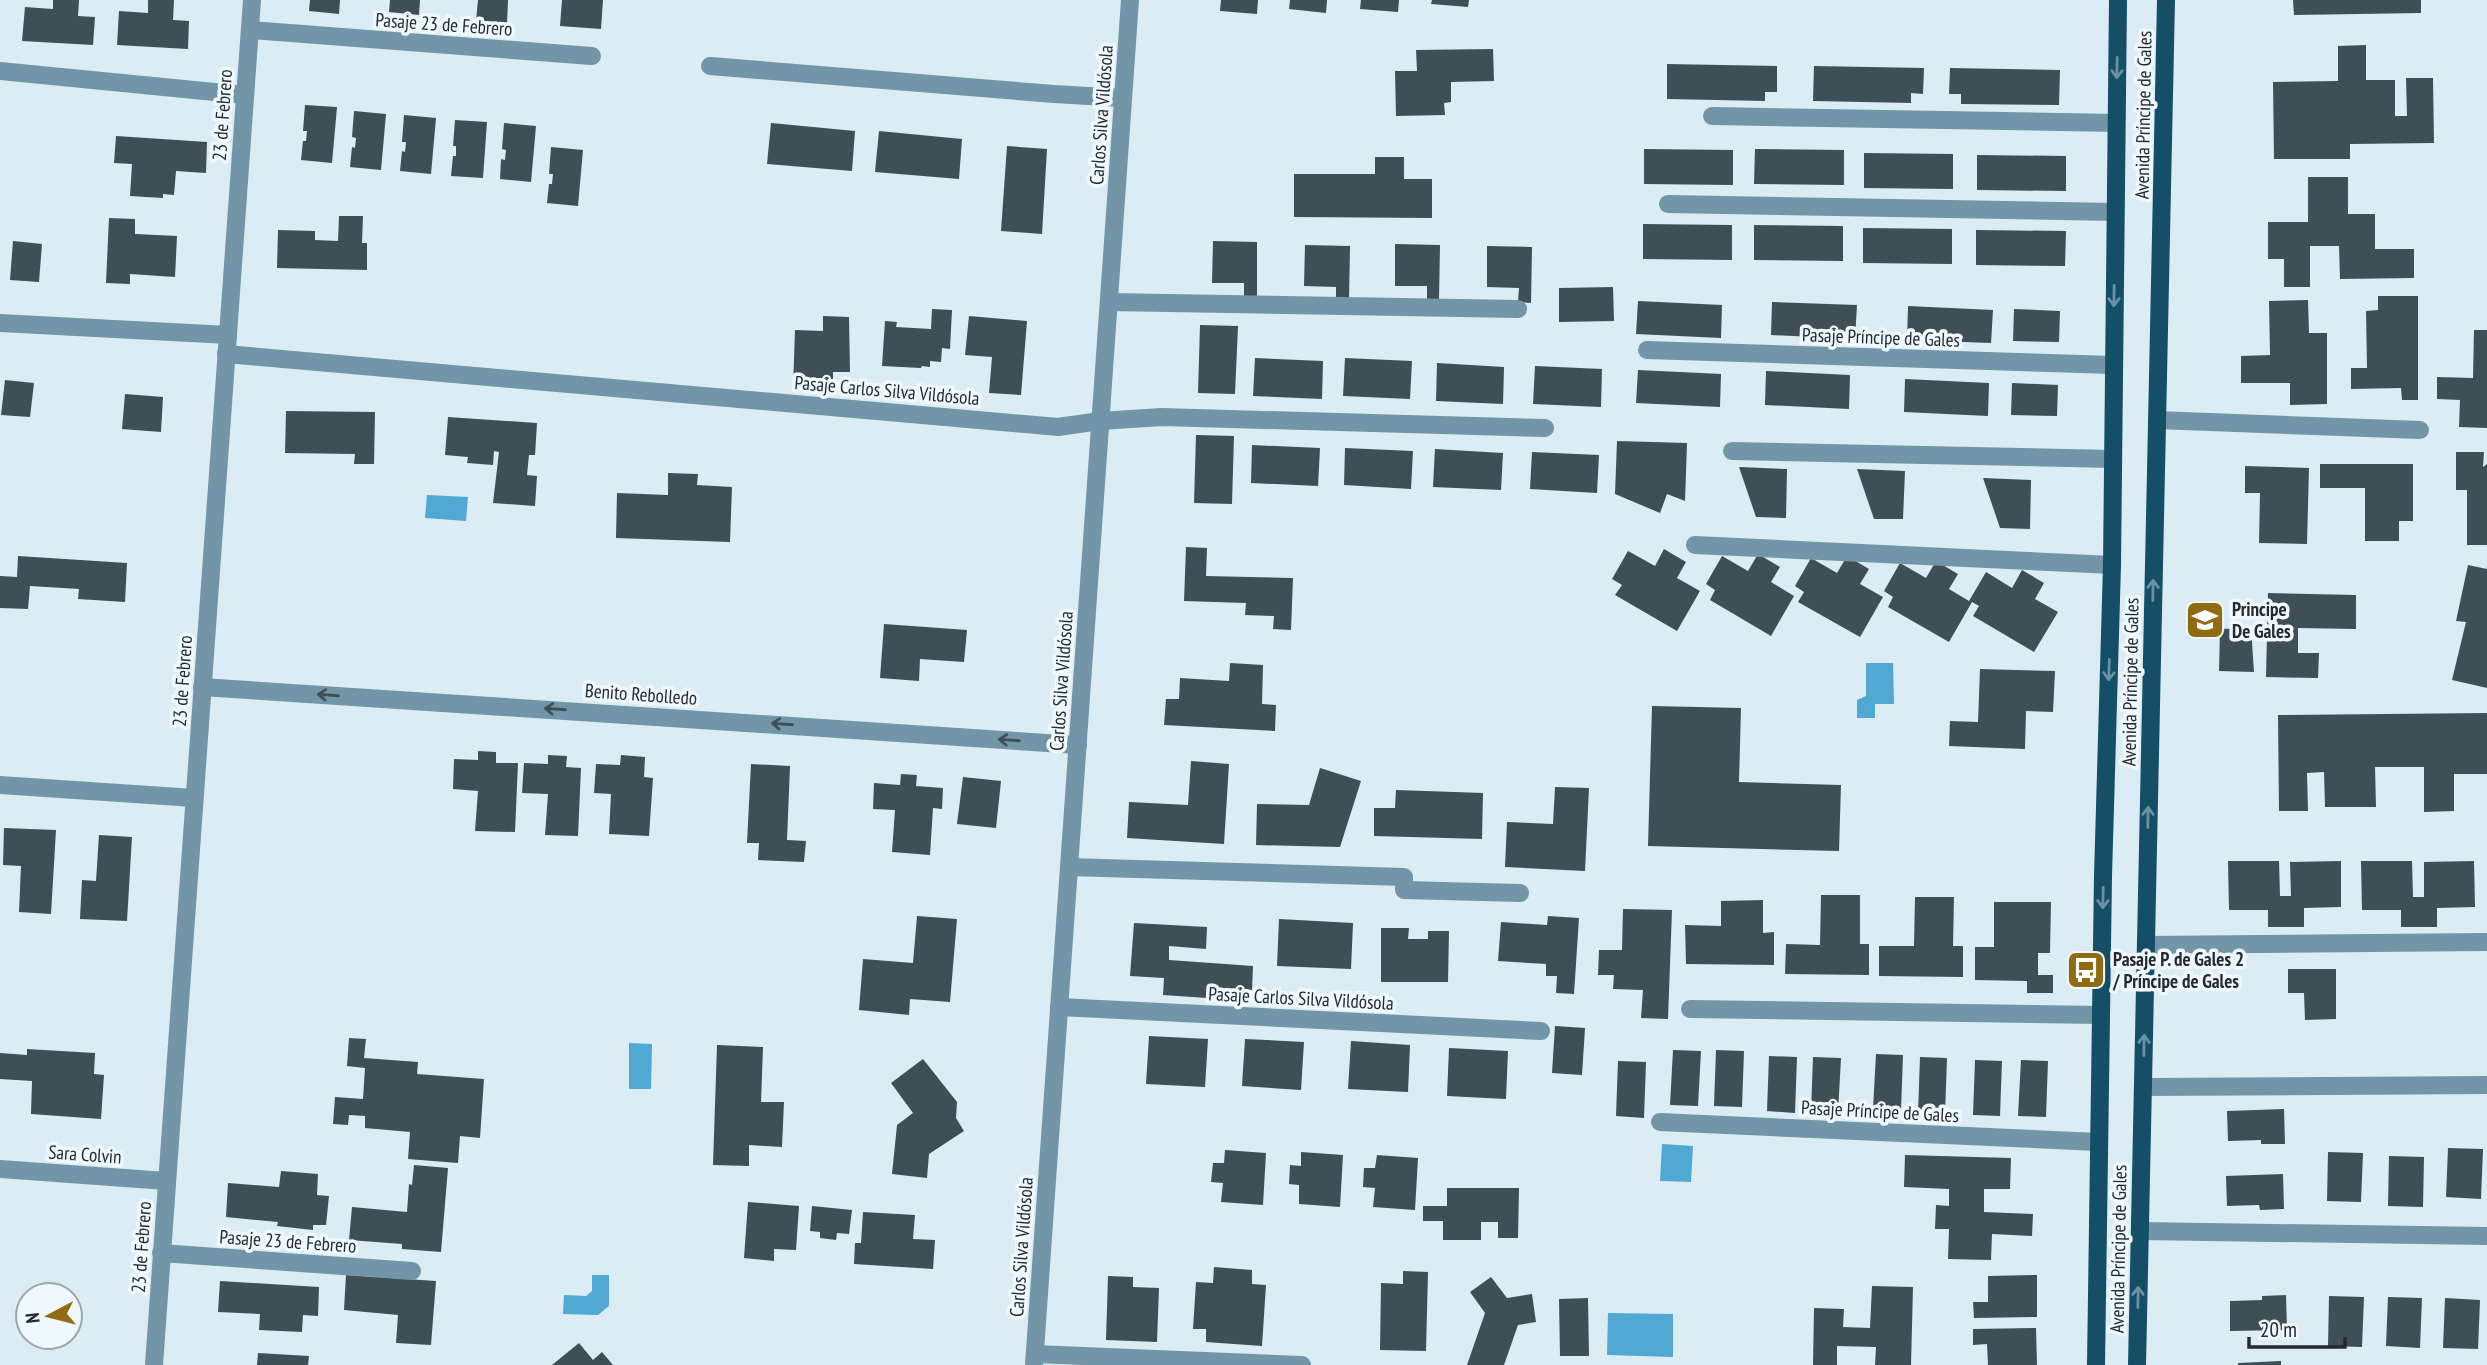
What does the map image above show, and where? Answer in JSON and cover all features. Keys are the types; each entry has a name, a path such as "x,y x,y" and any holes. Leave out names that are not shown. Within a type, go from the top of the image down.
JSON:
{"main road":[{"name":"Avenida Príncipe de Gales","path":"2095,1365 2112,565 2118,0"},
{"name":"Avenida Príncipe de Gales","path":"2137,1365 2166,0"}],"street":[{"name":"23 de Febrero","path":"153,1365 252,0"},
{"name":"Carlos Silva Vildósola","path":"1034,1359 1130,0"},
{"name":"Pasaje 23 de Febrero","path":"250,30 592,56"},
{"path":"710,66 1123,98"},
{"path":"0,71 245,95"},
{"path":"1712,116 2116,123"},
{"path":"1668,204 2115,212"},
{"path":"1109,302 1518,309"},
{"path":"0,323 228,335"},
{"name":"Pasaje Príncipe de Gales","path":"1647,350 2113,365"},
{"name":"Pasaje Carlos Silva Vildósola","path":"226,354 1058,427 1162,416 1545,428"},
{"path":"2157,420 2420,430"},
{"path":"1732,451 2113,459"},
{"path":"1695,545 2112,565"},
{"name":"Benito Rebolledo","path":"202,687 1077,745"},
{"path":"0,785 194,798"},
{"path":"1069,867 1404,877 1404,890 1520,892"},
{"path":"2146,945 2487,942"},
{"name":"Pasaje Carlos Silva Vildósola","path":"1059,1007 1541,1031"},
{"path":"1690,1009 2101,1015"},
{"path":"2143,1087 2487,1085"},
{"name":"Pasaje Príncipe de Gales","path":"1660,1122 2098,1142"},
{"name":"Sara Colvin","path":"0,1169 166,1181"},
{"path":"2140,1231 2487,1236"},
{"name":"Pasaje 23 de Febrero","path":"161,1253 412,1272"},
{"path":"1034,1359 1302,1365"}],"water":[{"path":"427,495 468,497 466,521 425,518"},
{"path":"1866,663 1893,663 1894,704 1875,704 1875,718 1857,718 1857,700 1866,696"},
{"path":"629,1043 652,1044 651,1089 629,1089"},
{"path":"1662,1144 1693,1146 1691,1182 1660,1181"},
{"path":"592,1275 609,1275 609,1306 598,1315 563,1314 564,1295 586,1296 592,1291"},
{"path":"1608,1313 1673,1314 1673,1357 1607,1355"}],"building":[{"path":"53,0 79,0 78,16 95,17 93,45 22,41 25,7 53,9"},
{"path":"148,0 174,0 173,20 189,21 188,49 117,45 119,11 148,13"},
{"path":"310,0 340,0 339,14 309,11"},
{"path":"390,0 420,0 419,15 389,12"},
{"path":"478,0 508,0 507,23 476,21"},
{"path":"562,0 603,0 601,29 560,26"},
{"path":"1221,0 1258,0 1257,14 1220,11"},
{"path":"1290,0 1327,0 1326,13 1289,9"},
{"path":"1361,0 1399,0 1398,12 1360,9"},
{"path":"1432,0 1469,0 1468,7 1431,4"},
{"path":"2293,0 2421,0 2421,13 2294,15"},
{"path":"2366,45 2366,80 2395,80 2395,116 2407,116 2406,78 2433,78 2434,143 2350,144 2350,159 2274,159 2273,82 2338,81 2338,46"},
{"path":"1493,49 1494,81 1451,82 1451,102 1444,103 1445,115 1396,116 1395,71 1417,71 1416,50"},
{"path":"1667,64 1777,66 1777,92 1765,92 1765,101 1667,99"},
{"path":"1814,66 1924,68 1923,94 1911,93 1911,103 1813,101"},
{"path":"1950,68 2060,70 2059,105 1961,104 1961,94 1949,94"},
{"path":"305,105 337,107 332,163 301,160 307,131 303,131"},
{"path":"354,111 386,114 381,170 350,167 356,138 352,137"},
{"path":"404,115 436,118 431,174 400,171 406,142 402,142"},
{"path":"455,120 487,122 483,178 451,176 453,156 456,156 456,146 453,146"},
{"path":"504,123 536,126 531,182 500,179 501,159 505,160 506,150 502,149"},
{"path":"771,123 855,131 852,171 767,164"},
{"path":"879,131 962,139 959,179 875,172"},
{"path":"116,136 207,142 206,173 176,171 174,195 163,194 163,198 130,196 132,164 114,163"},
{"path":"1007,146 1047,149 1042,234 1001,231"},
{"path":"551,147 583,150 578,206 547,203 553,174 549,174"},
{"path":"1644,149 1733,150 1733,185 1644,184"},
{"path":"1755,149 1844,150 1844,185 1754,184"},
{"path":"1864,153 1953,154 1953,189 1864,188"},
{"path":"1977,155 2066,156 2066,191 1977,190"},
{"path":"1375,157 1404,157 1404,179 1432,179 1432,218 1294,217 1294,174 1375,174"},
{"path":"2308,177 2348,177 2348,214 2375,214 2375,249 2414,249 2414,278 2340,279 2339,246 2310,246 2310,287 2284,287 2284,259 2268,259 2268,222 2308,222"},
{"path":"339,216 363,216 362,243 367,243 367,270 277,268 278,230 315,231 315,240 338,241"},
{"path":"109,218 135,219 135,234 177,236 175,277 130,274 130,284 106,283"},
{"path":"1643,224 1732,225 1732,260 1643,259"},
{"path":"1754,225 1843,226 1843,261 1754,260"},
{"path":"1863,228 1952,229 1952,264 1863,263"},
{"path":"1976,230 2066,231 2065,266 1976,265"},
{"path":"13,241 42,244 39,282 10,280"},
{"path":"1213,241 1257,242 1257,298 1244,298 1244,283 1212,283"},
{"path":"1395,244 1440,245 1439,301 1427,301 1427,286 1395,286"},
{"path":"1305,245 1350,246 1349,301 1336,301 1336,287 1304,286"},
{"path":"1487,246 1532,247 1531,303 1518,302 1519,288 1487,287"},
{"path":"1613,287 1614,321 1559,322 1559,288"},
{"path":"2378,296 2418,296 2418,400 2402,400 2401,388 2351,389 2351,368 2367,368 2366,311 2378,310"},
{"path":"2308,300 2309,333 2327,333 2327,404 2290,405 2290,383 2241,383 2241,356 2270,355 2269,301"},
{"path":"1638,301 1722,305 1721,338 1636,334"},
{"path":"1772,302 1857,305 1855,339 1771,335"},
{"path":"1908,306 1993,310 1991,343 1907,340"},
{"path":"932,309 952,310 950,349 942,348 941,362 930,361 930,367 921,368 882,366 885,321 897,322 896,327 931,329"},
{"path":"2014,309 2060,311 2059,342 2013,341"},
{"path":"823,316 849,317 850,372 833,372 833,390 793,389 795,330 823,331"},
{"path":"969,316 1027,321 1021,395 989,393 992,357 965,355"},
{"path":"1200,325 1238,326 1235,394 1198,393"},
{"path":"2474,330 2487,330 2487,428 2459,427 2460,400 2437,399 2437,377 2473,378"},
{"path":"1255,358 1323,361 1322,399 1253,396"},
{"path":"1345,358 1412,361 1410,399 1343,396"},
{"path":"1437,363 1504,367 1503,404 1436,401"},
{"path":"1535,366 1602,369 1601,407 1533,404"},
{"path":"1638,370 1721,374 1720,407 1636,403"},
{"path":"1766,371 1850,375 1849,409 1765,405"},
{"path":"1905,379 1989,383 1988,416 1904,412"},
{"path":"5,380 34,383 30,417 1,415"},
{"path":"2012,383 2058,385 2057,416 2011,415"},
{"path":"125,394 163,397 161,432 122,429"},
{"path":"286,411 375,412 374,464 354,464 355,454 285,453"},
{"path":"448,417 537,423 535,455 529,455 527,475 537,476 535,506 493,503 499,452 494,451 493,465 467,463 468,457 445,455"},
{"path":"1196,435 1234,436 1232,504 1194,503"},
{"path":"1617,441 1687,443 1685,501 1667,494 1660,513 1615,494"},
{"path":"1252,445 1320,448 1318,486 1251,483"},
{"path":"1345,448 1413,451 1411,489 1344,485"},
{"path":"1435,449 1503,453 1501,490 1433,487"},
{"path":"1532,452 1599,455 1597,493 1530,489"},
{"path":"2456,452 2484,452 2483,467 2487,464 2487,545 2467,545 2467,490 2456,490"},
{"path":"2320,464 2413,464 2413,521 2399,521 2399,541 2365,541 2365,488 2320,488"},
{"path":"2245,466 2309,468 2307,544 2259,543 2260,493 2245,493"},
{"path":"1739,467 1787,469 1786,518 1756,517"},
{"path":"1857,469 1905,471 1903,519 1874,519"},
{"path":"668,473 698,474 697,485 732,487 730,542 616,538 617,493 668,495"},
{"path":"1983,478 2031,480 2030,529 2000,528"},
{"path":"1186,547 1207,548 1206,576 1293,578 1291,630 1273,629 1274,616 1245,615 1246,603 1184,601"},
{"path":"1664,549 1686,562 1677,578 1700,591 1677,631 1615,595 1622,585 1612,579 1628,551 1655,566"},
{"path":"1758,554 1780,567 1771,582 1794,596 1771,636 1710,600 1715,590 1706,584 1722,556 1748,571"},
{"path":"18,556 127,563 125,602 78,599 79,589 30,586 28,609 0,608 0,576 17,577"},
{"path":"1847,556 1869,569 1860,584 1883,597 1860,637 1798,602 1804,592 1795,586 1811,558 1837,573"},
{"path":"1936,561 1958,574 1949,589 1969,601 1986,572 2012,588 2022,570 2044,583 2035,599 2058,612 2034,652 1973,616 1979,606 1972,602 1949,642 1888,607 1893,597 1884,591 1900,563 1926,578"},
{"path":"2468,565 2487,569 2487,688 2452,680 2466,622 2456,621"},
{"path":"2268,593 2356,595 2356,629 2298,628 2298,653 2319,653 2318,678 2266,677"},
{"path":"884,624 967,630 964,662 920,659 919,681 880,678"},
{"path":"2251,628 2254,672 2219,671 2220,629"},
{"path":"1230,663 1263,665 1262,704 1276,705 1275,731 1164,725 1166,699 1179,699 1180,678 1229,681"},
{"path":"1980,669 2055,671 2053,712 2026,711 2025,749 1949,746 1950,721 1978,722"},
{"path":"1652,706 1741,708 1739,782 1841,785 1839,851 1648,846"},
{"path":"2487,713 2487,774 2454,774 2454,811 2424,812 2424,767 2375,767 2376,807 2325,807 2324,772 2307,773 2308,811 2279,811 2278,715"},
{"path":"478,751 496,752 496,763 518,763 515,832 475,831 478,791 453,789 454,759 478,760"},
{"path":"548,755 567,756 566,767 581,768 578,836 545,835 548,794 522,793 524,763 548,764"},
{"path":"621,755 645,757 644,777 653,778 649,836 609,834 611,794 594,793 596,764 620,765"},
{"path":"1191,761 1229,764 1224,844 1127,838 1129,802 1188,805"},
{"path":"751,764 790,766 787,840 806,841 804,862 758,860 759,843 747,843"},
{"path":"1320,768 1361,781 1340,847 1256,845 1257,804 1309,805"},
{"path":"901,774 917,775 916,786 943,788 942,809 933,808 930,855 892,852 895,810 873,809 874,783 900,785"},
{"path":"963,777 1001,781 996,828 957,824"},
{"path":"1555,787 1589,788 1585,871 1505,867 1507,822 1553,824"},
{"path":"1396,790 1483,793 1482,839 1374,836 1374,808 1395,808"},
{"path":"4,828 56,830 51,914 19,912 21,866 3,865"},
{"path":"99,835 132,837 127,921 80,919 82,880 96,881"},
{"path":"2228,861 2279,861 2280,896 2291,896 2290,862 2341,861 2341,907 2304,908 2304,927 2268,927 2268,910 2229,910"},
{"path":"2361,861 2412,861 2413,897 2424,897 2424,862 2474,861 2475,907 2437,908 2437,927 2401,927 2401,910 2362,910"},
{"path":"1821,895 1860,895 1860,944 1869,944 1869,975 1785,974 1786,944 1820,945"},
{"path":"1915,897 1954,897 1953,946 1963,946 1963,977 1879,976 1879,946 1914,946"},
{"path":"1763,900 1763,933 1774,932 1774,965 1686,964 1685,925 1721,926 1721,901"},
{"path":"1994,902 2051,902 2050,953 2038,953 2038,975 2053,975 2053,993 2027,993 2027,981 1975,980 1975,947 1994,947"},
{"path":"1623,909 1672,910 1668,1019 1641,1018 1643,990 1613,989 1614,975 1598,975 1599,950 1622,950"},
{"path":"917,916 957,919 950,1002 910,999 909,1015 859,1010 863,959 913,963"},
{"path":"1548,916 1579,918 1574,994 1556,993 1557,976 1546,976 1546,964 1498,961 1501,922 1547,925"},
{"path":"1279,919 1353,923 1351,969 1277,966"},
{"path":"1134,923 1207,927 1206,949 1169,946 1169,960 1253,966 1252,990 1207,987 1207,998 1163,995 1164,978 1130,976"},
{"path":"1381,928 1409,928 1408,939 1428,939 1428,931 1449,931 1448,982 1381,982"},
{"path":"2288,969 2336,969 2336,1019 2305,1020 2304,993 2288,993"},
{"path":"1555,1026 1585,1028 1582,1075 1552,1073"},
{"path":"1149,1036 1208,1039 1205,1087 1146,1084"},
{"path":"349,1038 366,1039 364,1058 418,1062 417,1074 484,1079 480,1138 460,1136 458,1163 408,1159 410,1132 365,1128 365,1116 349,1115 348,1125 333,1124 335,1097 363,1099 365,1068 347,1066"},
{"path":"1245,1039 1304,1042 1301,1090 1242,1086"},
{"path":"1351,1041 1410,1045 1408,1092 1348,1089"},
{"path":"717,1045 763,1047 761,1102 784,1102 782,1147 749,1145 749,1166 713,1165"},
{"path":"1449,1048 1508,1051 1506,1099 1447,1096"},
{"path":"27,1049 95,1053 94,1074 104,1075 101,1119 31,1114 32,1081 0,1079 0,1053 27,1055"},
{"path":"1673,1050 1701,1051 1698,1106 1670,1105"},
{"path":"1716,1050 1744,1051 1742,1107 1714,1106"},
{"path":"1876,1054 1903,1055 1901,1110 1873,1109"},
{"path":"1769,1056 1797,1057 1795,1113 1767,1111"},
{"path":"1813,1057 1841,1058 1838,1113 1811,1112"},
{"path":"1920,1057 1947,1058 1945,1114 1918,1113"},
{"path":"923,1059 957,1102 956,1118 964,1131 929,1154 927,1178 892,1174 897,1125 913,1113 891,1083"},
{"path":"1975,1060 2002,1061 2000,1116 1973,1115"},
{"path":"2021,1060 2048,1061 2046,1117 2018,1116"},
{"path":"1618,1061 1646,1062 1644,1118 1616,1116"},
{"path":"2284,1109 2285,1144 2261,1144 2261,1140 2228,1141 2227,1111"},
{"path":"2448,1148 2483,1149 2481,1199 2446,1197"},
{"path":"1225,1150 1266,1153 1263,1205 1221,1202 1223,1183 1211,1182 1213,1163 1224,1163"},
{"path":"1301,1152 1343,1155 1340,1207 1299,1204 1299,1185 1289,1184 1290,1165 1301,1166"},
{"path":"2328,1152 2363,1153 2361,1202 2327,1201"},
{"path":"1377,1155 1418,1158 1415,1210 1373,1207 1375,1188 1363,1187 1364,1168 1375,1168"},
{"path":"1905,1155 2011,1158 2010,1189 1984,1189 1984,1212 2033,1214 2032,1236 1992,1234 1991,1260 1948,1259 1949,1229 1935,1229 1936,1205 1949,1206 1949,1189 1904,1187"},
{"path":"2389,1156 2424,1157 2423,1207 2388,1206"},
{"path":"414,1165 448,1168 441,1252 402,1249 402,1244 349,1240 352,1207 407,1212 409,1184 412,1185"},
{"path":"281,1171 318,1174 317,1195 329,1196 326,1225 313,1225 313,1230 277,1226 278,1222 226,1217 228,1183 279,1187"},
{"path":"2283,1174 2284,1209 2260,1210 2259,1205 2227,1206 2226,1176"},
{"path":"1447,1188 1519,1188 1518,1238 1498,1238 1498,1222 1481,1222 1481,1240 1443,1240 1443,1221 1423,1221 1423,1206 1447,1206"},
{"path":"748,1202 799,1206 796,1250 774,1249 774,1261 744,1258"},
{"path":"812,1206 852,1210 849,1234 837,1233 836,1240 820,1238 820,1232 810,1231"},
{"path":"863,1212 915,1215 913,1239 935,1240 933,1269 854,1264 855,1243 861,1243"},
{"path":"1214,1267 1252,1270 1252,1284 1266,1285 1262,1346 1206,1342 1206,1329 1193,1329 1196,1282 1213,1283"},
{"path":"1403,1271 1428,1272 1426,1351 1380,1350 1381,1283 1403,1284"},
{"path":"346,1275 436,1281 431,1345 396,1343 398,1315 344,1310"},
{"path":"2037,1275 2037,1317 1974,1318 1973,1302 1988,1302 1988,1276"},
{"path":"1108,1276 1133,1277 1133,1287 1159,1288 1157,1342 1106,1340"},
{"path":"1491,1277 1507,1298 1532,1294 1536,1322 1518,1325 1504,1365 1467,1365 1485,1313 1470,1292"},
{"path":"220,1281 319,1287 318,1316 303,1315 302,1332 259,1330 260,1314 218,1312"},
{"path":"1872,1286 1913,1287 1911,1365 1875,1365 1876,1347 1837,1346 1837,1365 1813,1365 1814,1308 1844,1309 1843,1327 1870,1328"},
{"path":"2286,1295 2287,1330 2230,1331 2230,1301 2262,1300 2262,1296"},
{"path":"2329,1296 2364,1297 2362,1347 2328,1346"},
{"path":"2388,1297 2422,1298 2420,1348 2386,1346"},
{"path":"1588,1298 1589,1356 1560,1356 1559,1299"},
{"path":"2445,1298 2480,1300 2478,1349 2443,1348"},
{"path":"2036,1328 2037,1365 1988,1365 1987,1344 1973,1345 1973,1329"},
{"path":"579,1343 593,1360 602,1352 613,1365 552,1365"},
{"path":"258,1353 309,1356 308,1365 257,1365"},
{"path":"2281,1361 2281,1365 2238,1365 2238,1363"}],"place":[{"name":"Principe De Gales","path":"2205,620"},
{"name":"Pasaje P. de Gales 2 / Príncipe de Gales","path":"2086,970"}]}
